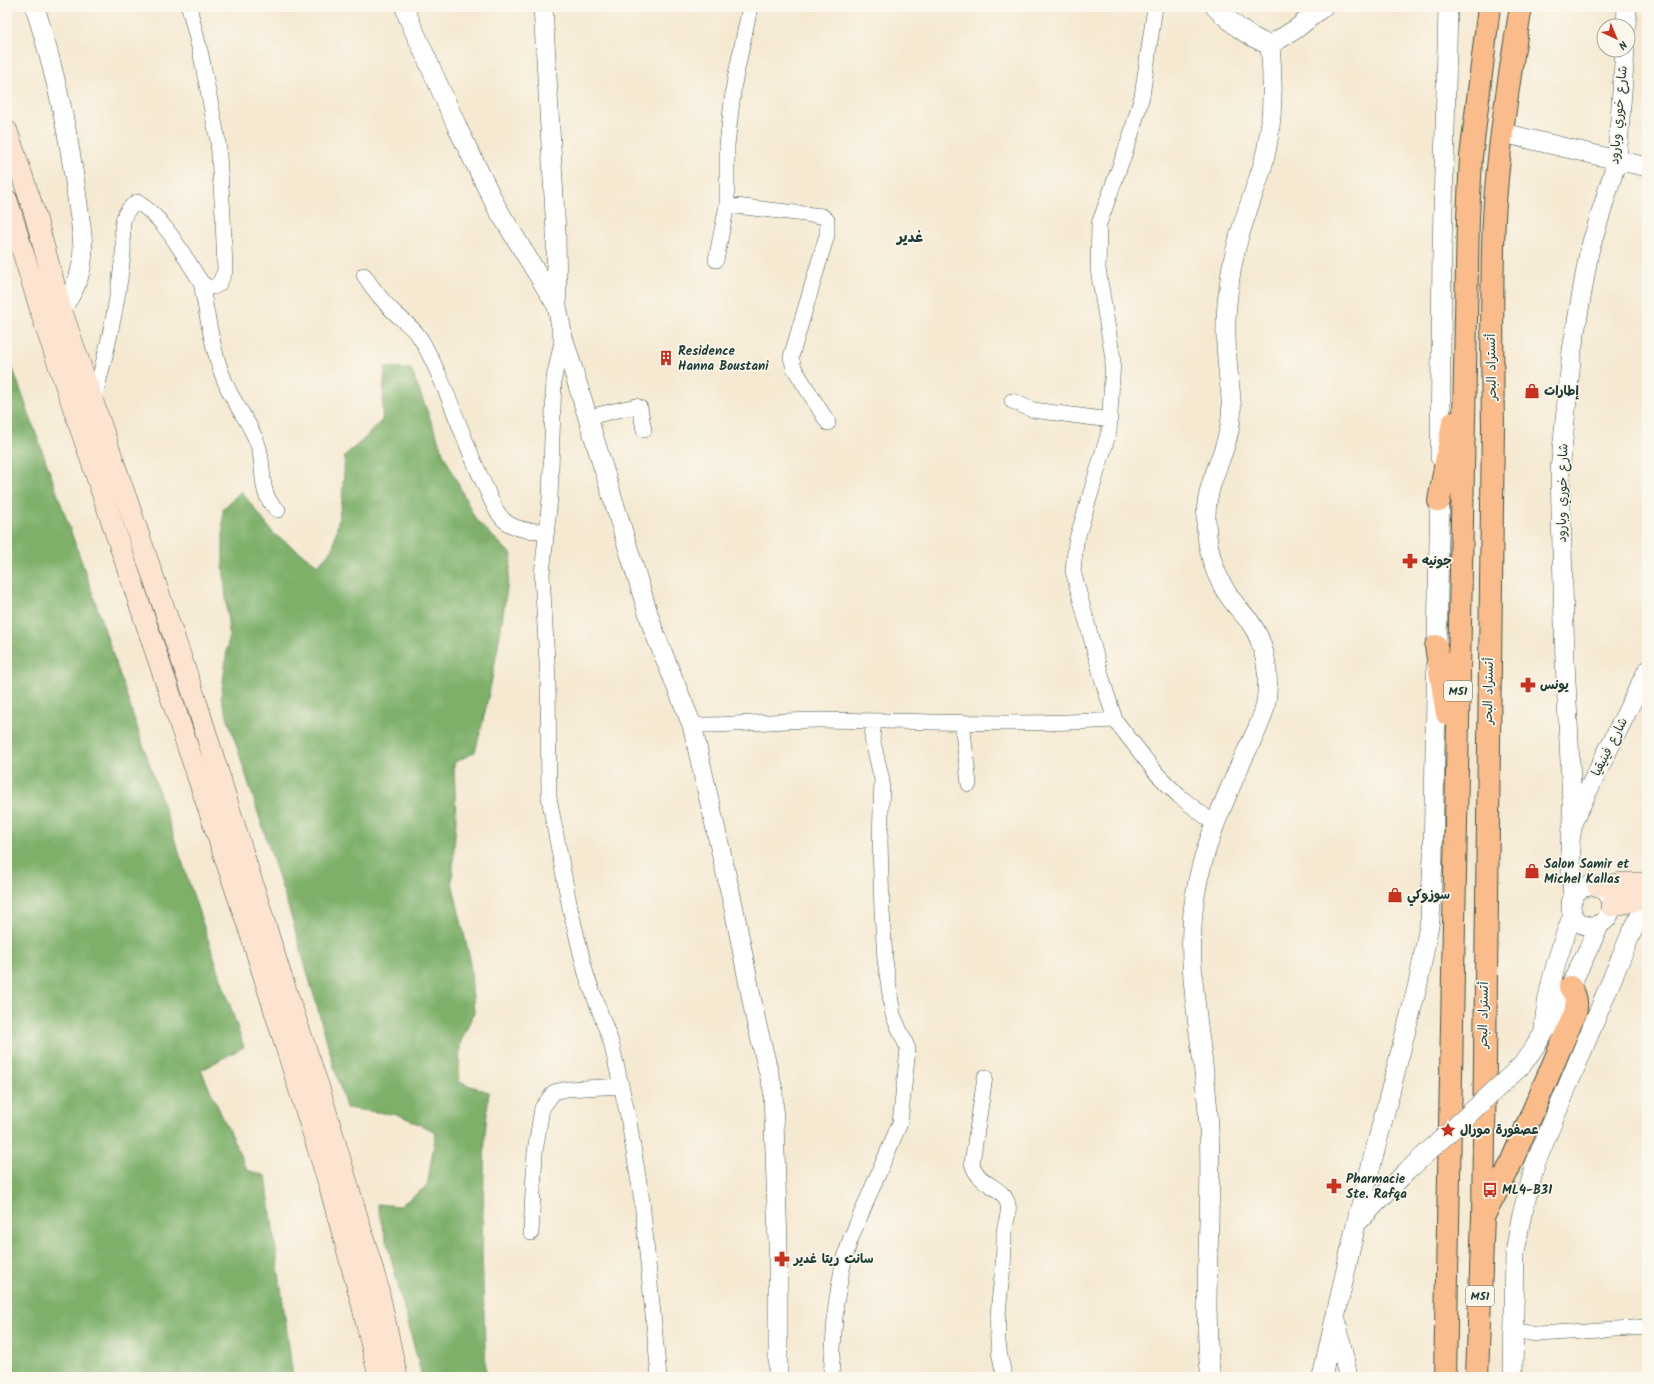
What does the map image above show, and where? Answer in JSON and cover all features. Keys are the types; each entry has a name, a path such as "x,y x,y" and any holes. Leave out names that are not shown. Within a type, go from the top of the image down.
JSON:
{"highway":[{"name":"أتستراد البحر","path":"1445,1377 1464,357 1471,157 1489,7"},
{"name":"أتستراد البحر","path":"1477,1377 1483,1216 1493,427 1491,322 1494,217 1508,82 1521,7"},
{"path":"1439,501 1464,357"},
{"path":"1436,646 1449,736 1456,768"},
{"path":"1483,1216 1507,1172 1575,1013 1576,1000 1570,987"}],"main road":[{"path":"7,131 34,211 61,309 92,404 196,701 282,979 319,1088 377,1284 397,1377"},
{"path":"7,200 46,328 248,929 329,1184 362,1304 380,1377"},
{"path":"1594,887 1622,883 1647,883"},
{"path":"1607,914 1647,898"}],"street":[{"path":"35,7 45,39 73,168 83,244 81,271 74,291 46,328"},
{"path":"81,430 92,404 111,336 121,273 123,244 122,219 127,208 137,202 149,209 164,226 202,282 208,287 214,287 219,284 225,271 218,141 201,55 189,7"},
{"path":"405,7 408,17 459,131 497,208 557,306"},
{"path":"543,7 556,232 557,306 563,337 653,629 692,725 773,1090 778,1244 778,1377"},
{"path":"716,260 726,205 727,145 734,84 750,7"},
{"path":"1155,7 1142,96 1130,138 1100,224 1098,269 1114,359 1110,420 1109,432 1076,542 1073,571 1115,720 1157,774 1180,796 1216,825"},
{"path":"1215,7 1239,30 1270,45"},
{"path":"1270,45 1296,29 1323,7"},
{"path":"1322,1377 1356,1224 1418,984 1430,920 1433,857 1442,250 1448,7"},
{"path":"1626,18 1627,7"},
{"path":"1211,1377 1208,1361 1207,1286 1209,1130 1191,966 1191,938 1195,895 1204,859 1238,770 1262,717 1267,686 1264,654 1259,639 1252,625 1222,586 1213,563 1207,539 1206,515 1209,490 1216,467 1227,445 1231,417 1232,398 1226,342 1229,286 1240,231 1262,166 1271,126 1274,85 1270,45"},
{"name":"شارع خوري وبارود","path":"1573,822 1565,661 1560,471 1572,350 1589,252 1617,160 1624,58"},
{"path":"1503,133 1647,167"},
{"path":"726,205 822,216 827,220 827,235 791,357 794,368 828,423"},
{"path":"364,275 372,288 410,326 421,340 436,368 479,474 498,514 508,523 524,530 547,531"},
{"path":"202,282 214,348 229,391 252,431 260,449 265,492 271,505 278,510"},
{"path":"563,337 554,378 551,475 542,574 548,679 550,798 570,908 586,974 611,1042 621,1086 642,1201 660,1377"},
{"path":"1012,401 1033,410 1110,420"},
{"path":"588,417 636,406 641,410 644,430"},
{"name":"شارع فينيقيا","path":"1573,822 1647,671"},
{"path":"692,725 727,726 802,720 1025,724 1115,720"},
{"path":"831,1377 836,1304 842,1269 850,1240 900,1123 908,1049 893,1015 885,960 880,856 882,780 872,738 874,721"},
{"path":"962,722 969,784"},
{"path":"1573,822 1570,841 1570,864 1573,906 1578,920 1584,925 1607,914"},
{"path":"1356,1224 1405,1174 1521,1066 1535,1047 1570,987 1607,914 1607,895 1594,887 1570,864"},
{"path":"1543,1032 1545,1006 1560,946 1577,892 1594,887"},
{"path":"1513,1377 1515,1253 1521,1218 1536,1162 1630,936 1647,902"},
{"path":"1607,914 1630,936"},
{"path":"985,1077 972,1163 974,1172 979,1178 1000,1192 1006,1199 1009,1206 1004,1230 996,1323 999,1356 1006,1377"},
{"path":"530,1233 535,1152 542,1108 554,1092 567,1089 621,1086"},
{"path":"1336,1318 1348,1377"},
{"path":"1513,1331 1538,1334 1647,1327"}],"green space":[{"path":"7,352 86,574 244,1047 201,1070 247,1170 266,1176 293,1377 7,1377"},
{"path":"385,367 411,369 444,455 476,520 512,555 492,679 475,752 454,763 456,820 452,882 470,959 474,1012 460,1044 459,1082 489,1092 485,1135 482,1250 486,1377 422,1377 377,1204 400,1206 427,1186 436,1132 399,1115 346,1108 292,919 221,697 229,634 223,564 223,509 241,491 274,534 318,565 333,548 342,501 345,455 363,440 382,420"}],"place":[{"name":"Residence Hanna Boustani","path":"666,358"},
{"name":"إطارات","path":"1532,391"},
{"name":"جونيه","path":"1410,561"},
{"name":"يونس","path":"1528,685"},
{"name":"Salon Samir et Michel Kallas","path":"1532,871"},
{"name":"سوزوكي","path":"1395,895"},
{"name":"عصفورة مورال","path":"1448,1130"},
{"name":"Pharmacie Ste. Rafqa","path":"1334,1186"},
{"name":"ML4-B31","path":"1490,1190"},
{"name":"سانت ريتا غدير","path":"782,1259"}],"district":[{"name":"غدير","path":"910,238"}]}
